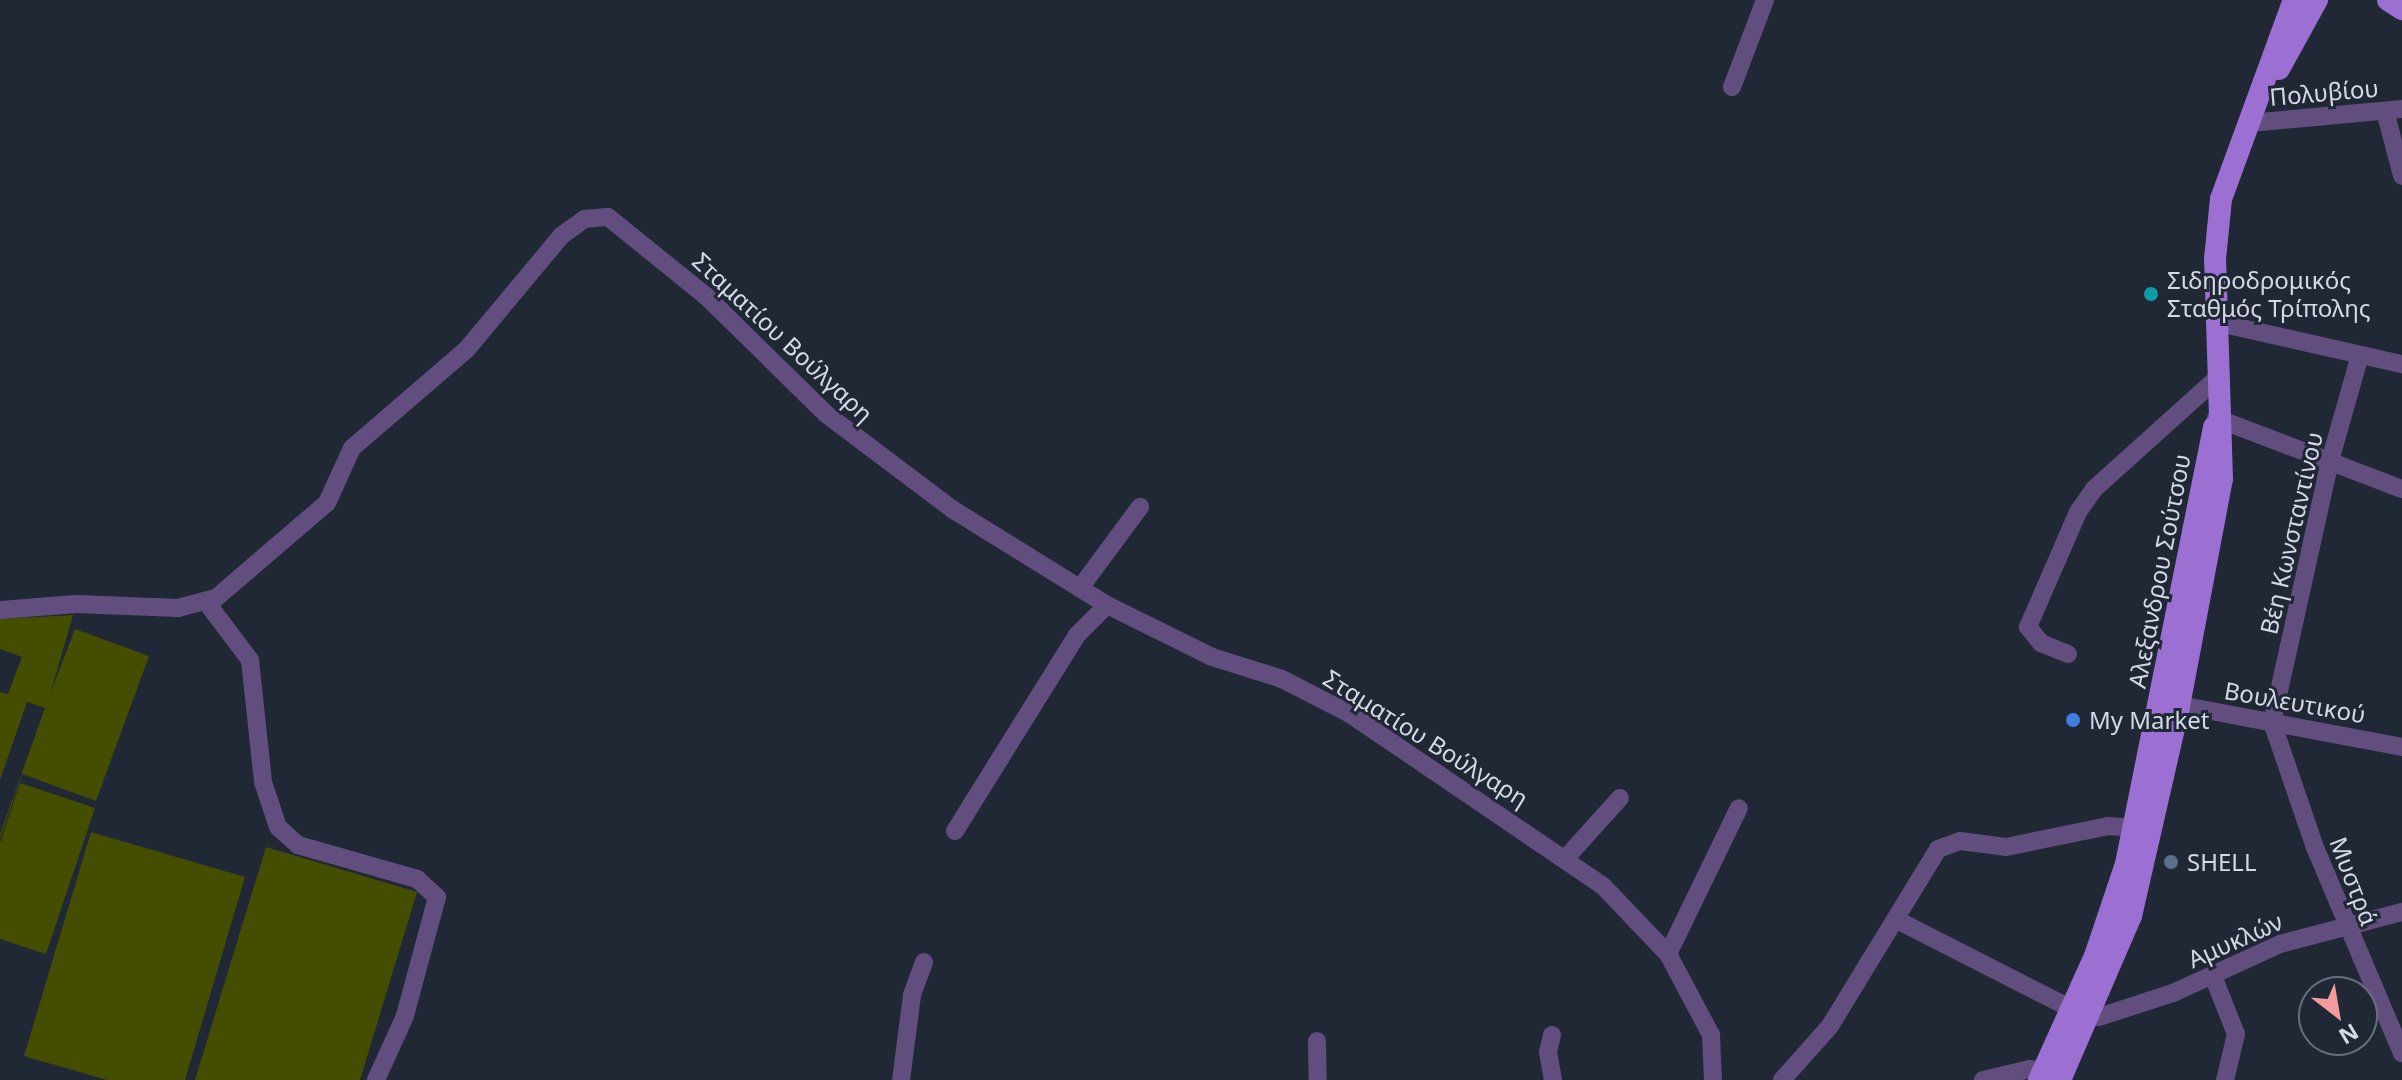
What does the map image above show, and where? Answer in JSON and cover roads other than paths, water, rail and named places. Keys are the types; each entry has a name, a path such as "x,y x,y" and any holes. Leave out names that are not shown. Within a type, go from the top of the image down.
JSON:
{"main road":[{"name":"Αλεξανδρου Σούτσου","path":"2051,1076 2080,1012 2131,916 2170,703 2200,478 2216,418 2215,322 2221,199 2294,0"},
{"name":"Αλεξανδρου Σούτσου","path":"2250,123 2317,0"},
{"path":"2388,0 2402,9"},
{"name":"Αλεξανδρου Σούτσου","path":"2080,1012 2170,703"}],"street":[{"path":"1732,87 1765,0"},
{"path":"2393,110 2402,176"},
{"name":"Πολυβίου","path":"2250,123 2393,110"},
{"name":"Σταματίου Βούλγαρη","path":"207,603 327,503 352,448 467,349 561,236 595,215 618,222 706,296 826,414 887,461 1107,605 1212,657 1282,679 1350,714 1565,859 1635,916 1668,954 1711,1035 1713,1080"},
{"path":"2215,322 2402,364"},
{"name":"Βέη Κωνσταντίνου","path":"2272,722 2330,461 2360,355"},
{"path":"2068,654 2041,643 2028,627 2078,512 2094,489 2216,379"},
{"path":"2216,418 2402,489"},
{"path":"1080,588 1140,507"},
{"path":"0,610 76,604 178,608 207,603 250,660 263,782 278,827 298,845 417,879 437,897 405,1016 376,1080"},
{"path":"955,831 1077,635 1107,605"},
{"name":"Βουλευτικού","path":"2170,703 2402,747"},
{"name":"Μυστρά","path":"2272,722 2347,929 2402,1053"},
{"path":"1565,859 1620,798"},
{"path":"1668,954 1739,808"},
{"path":"1782,1080 1830,1026 1938,849 1949,843 2006,847 2108,826 2135,828"},
{"name":"Αμυκλών","path":"2080,1012 2125,1011 2213,976 2280,944 2347,929 2402,912"},
{"path":"1897,920 2080,1012"},
{"path":"901,1080 912,995 924,962"},
{"path":"2213,976 2236,1034 2225,1080"},
{"path":"1552,1035 1553,1080"},
{"path":"1317,1041 1318,1080"},
{"path":"1983,1080 2051,1076"}],"place":[{"name":"Σιδηροδρομικός Σταθμός Τρίπολης","path":"2151,294"},
{"name":"My Market","path":"2073,720"},
{"name":"SHELL","path":"2171,862"}]}
